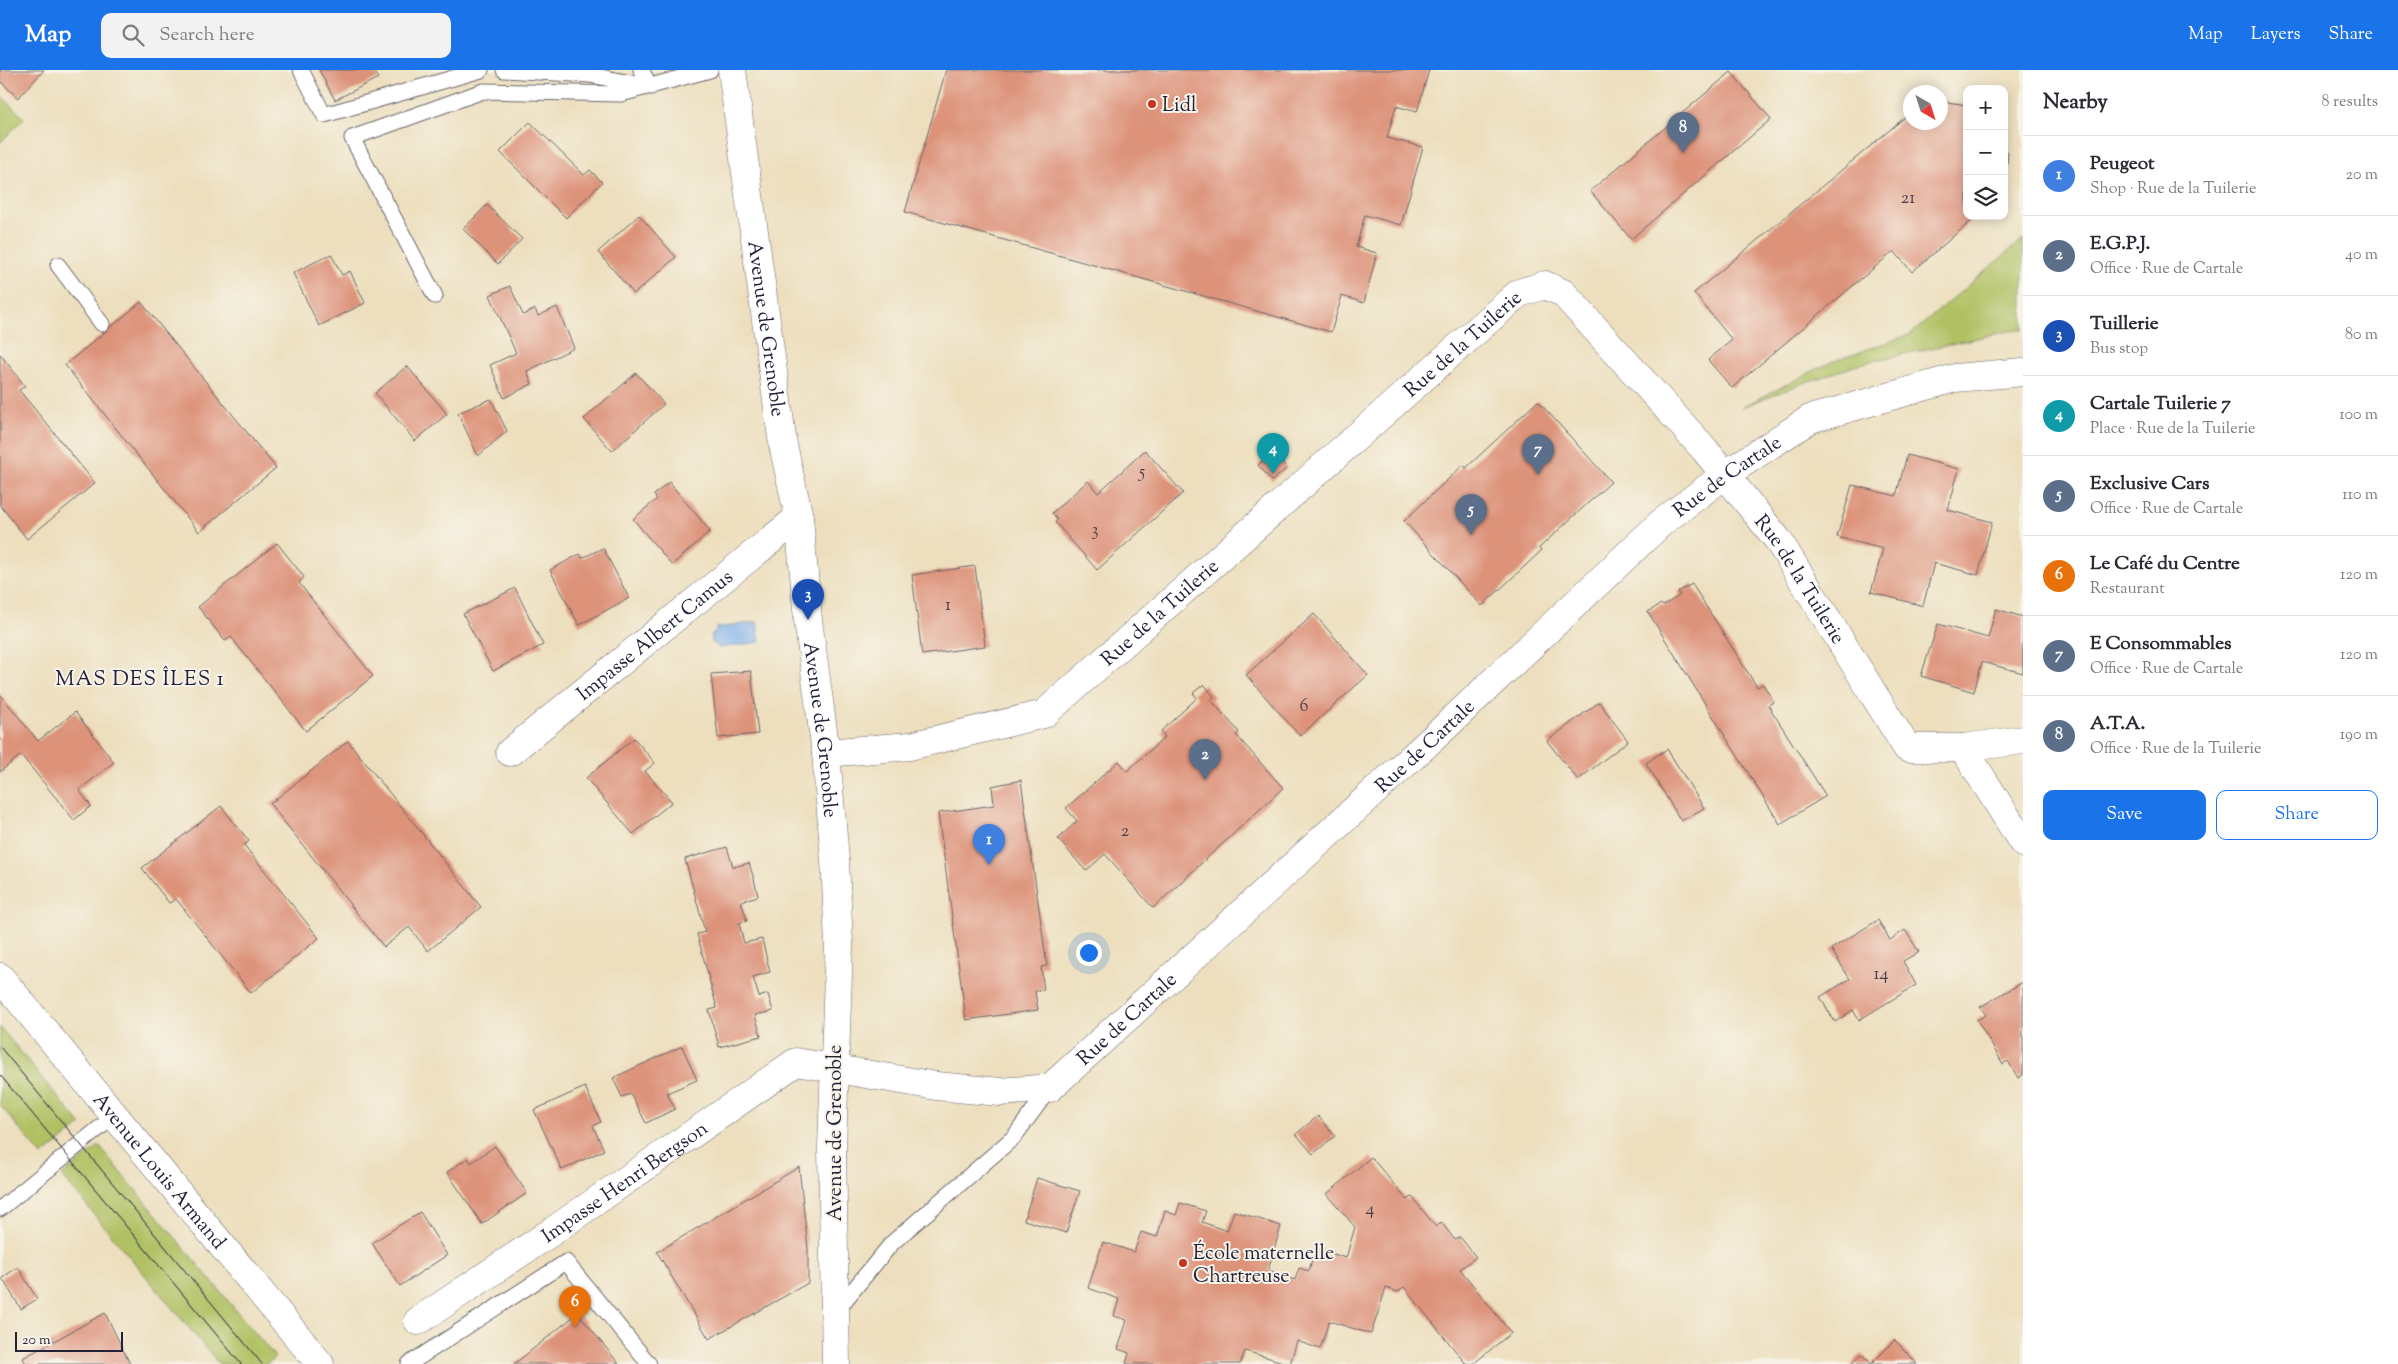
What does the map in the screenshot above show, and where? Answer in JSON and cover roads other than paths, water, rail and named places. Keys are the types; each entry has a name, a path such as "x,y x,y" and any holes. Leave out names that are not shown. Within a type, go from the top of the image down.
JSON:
{"street":[{"name":"Avenue de Grenoble","path":"732,70 784,445 798,517 808,620 826,753 839,944 832,1148 836,1364"},
{"name":"Rue de la Tuilerie","path":"826,753 910,746 1044,714 1519,293 1545,285 1563,293 1726,474 1778,540 1907,748 1963,748 2023,740"},
{"name":"Rue de Cartale","path":"1050,1088 1444,728 1661,523 1726,474 1810,419 1955,378 2023,372"},
{"name":"Impasse Albert Camus","path":"510,752 798,517"},
{"path":"1963,748 2023,843"},
{"name":"Avenue Louis Armand","path":"0,977 320,1364"},
{"name":"Impasse Henri Bergson","path":"418,1321 550,1233 796,1062 834,1070"},
{"path":"834,1070 1000,1092 1050,1088"}],"lane":[{"path":"300,70 324,116 481,70"},
{"path":"504,70 590,75 651,87"},
{"path":"641,70 651,87"},
{"path":"435,296 352,138 483,91 621,94 710,70"},
{"path":"58,265 102,324"},
{"path":"836,1311 892,1244 1014,1137 1050,1088"},
{"path":"0,1209 114,1116"},
{"path":"409,1364 566,1262 649,1364"}],"water":[{"path":"757,622 760,642 719,648 712,642 711,635 717,630 716,628"}],"tram line":[{"path":"0,1047 262,1364"},
{"path":"0,1075 241,1364"}],"place":[{"name":"Lidl","path":"1152,104"},
{"name":"A.T.A.","path":"1683,153"},
{"name":"Cartale Tuilerie 7","path":"1273,474"},
{"name":"E Consommables","path":"1538,475"},
{"name":"Exclusive Cars","path":"1471,535"},
{"name":"Tuillerie","path":"808,620"},
{"name":"E.G.P.J.","path":"1205,780"},
{"name":"Peugeot","path":"989,865"},
{"name":"École maternelle Chartreuse","path":"1183,1263"},
{"name":"Le Café du Centre","path":"575,1327"}],"district":[{"name":"MAS DES ÎLES 1","path":"140,678"}]}
